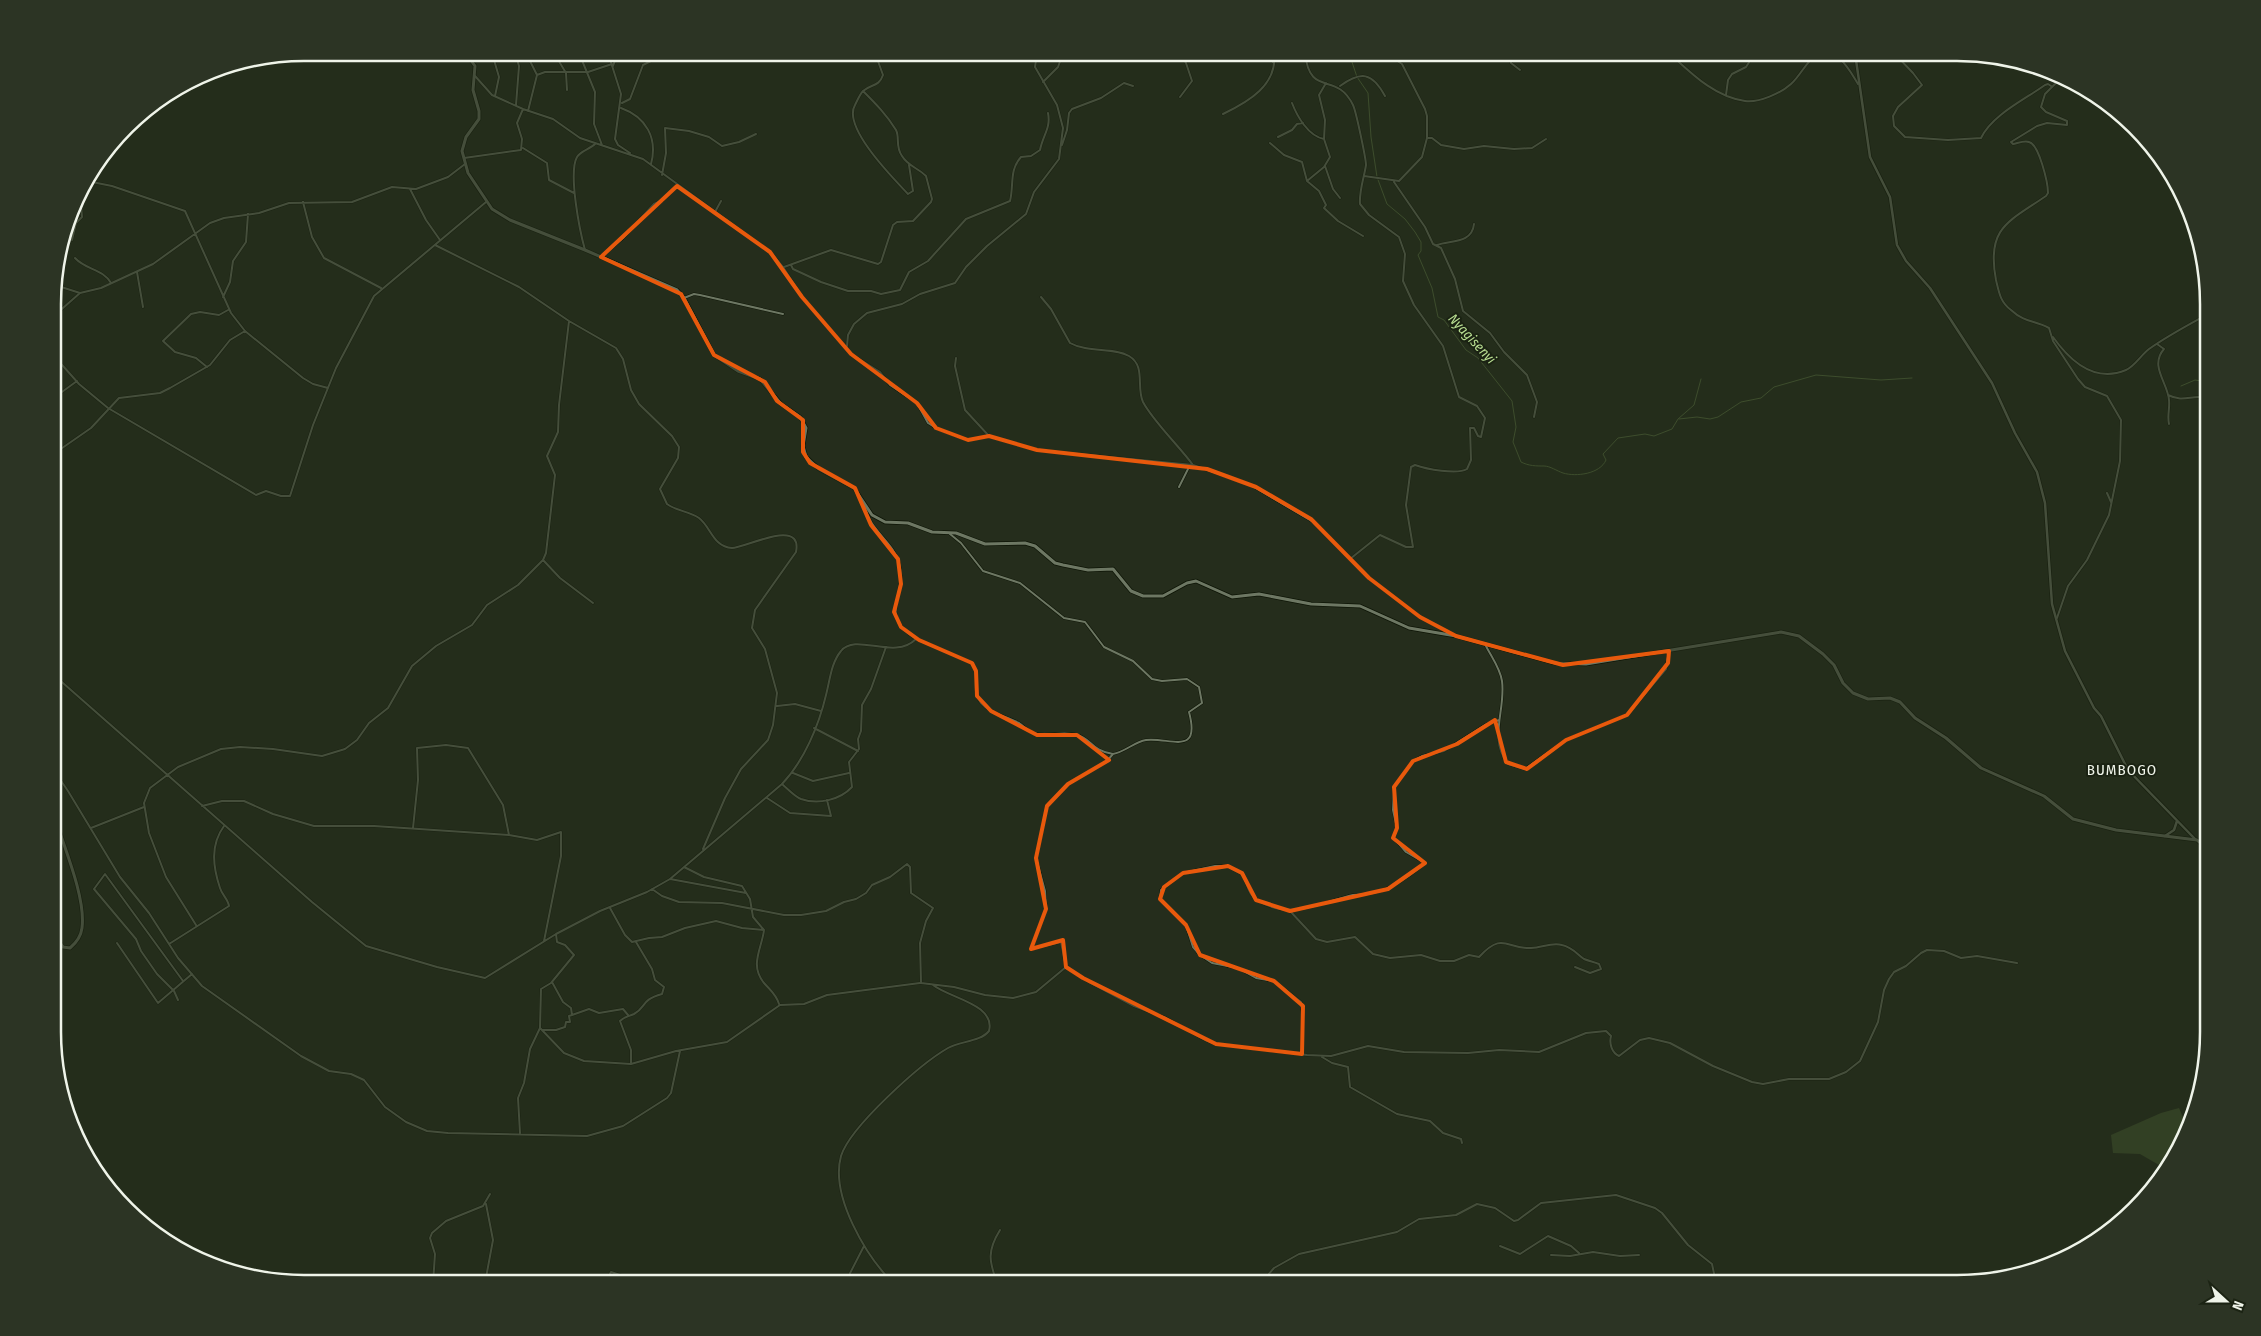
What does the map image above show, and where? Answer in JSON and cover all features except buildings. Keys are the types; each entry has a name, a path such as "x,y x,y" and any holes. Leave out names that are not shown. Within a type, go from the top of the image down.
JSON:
{"main road":[{"path":"471,61 475,66 476,76 473,90 479,111 479,119 464,141 463,158 486,202 496,212 510,220 671,287 684,298 714,355 722,362 765,382 777,401 800,417 806,428 803,446 806,457 819,469 854,488 872,515 885,522 908,523 932,532 963,535 985,544 1025,542 1035,546 1055,562 1063,565 1088,570 1113,569 1131,590 1143,596 1163,596 1187,583 1196,581 1232,597 1259,594 1310,604 1360,606 1400,626 1456,636 1563,665 1586,664 1669,652 1774,634 1794,634 1808,642 1834,665 1843,683 1853,693 1868,699 1890,698 1900,702 1916,718 1946,738 1982,768 2044,796 2073,819 2108,829 2197,840 2200,843"},
{"path":"61,837 76,885 82,926 80,935 70,948 61,945"}],"street":[{"path":"495,61 499,77 495,96"},
{"path":"516,105 519,66 518,61"},
{"path":"528,111 537,75 530,61"},
{"path":"559,61 566,73 567,90"},
{"path":"583,61 596,97 594,124 602,145"},
{"path":"611,61 622,103 615,139 618,145 651,164 662,175 770,252 783,267 802,297 846,347 860,360 880,372 890,385 917,403 928,423 968,440 990,436 1037,450 1192,465 1256,487 1300,512 1320,527 1364,574 1420,617 1456,636"},
{"path":"537,75 545,72 588,72 612,65 614,61"},
{"path":"622,103 630,99 643,65 650,61"},
{"path":"878,61 883,72 882,78 876,85 863,91 852,112 853,116 867,148 908,194 912,191 910,166"},
{"path":"1035,61 1035,67 1038,74 1062,118 1060,165"},
{"path":"1043,82 1058,67 1060,61"},
{"path":"1180,97 1192,82 1184,61"},
{"path":"1307,61 1310,74 1326,84 1340,86 1348,95 1356,112 1366,163 1360,199 1362,208 1399,237 1405,254 1402,273 1407,291 1443,346 1459,397 1476,406 1485,418 1481,437 1478,436 1474,428 1470,428 1471,460 1467,469 1459,472 1425,469 1415,465 1411,467 1406,505 1413,547 1406,547 1380,535 1350,559"},
{"path":"1364,176 1394,182 1402,179 1420,161 1427,138 1427,116 1416,90 1402,64 1398,61"},
{"path":"1511,61 1520,70"},
{"path":"1678,61 1694,76 1726,96 1752,101 1783,89 1797,78 1808,61"},
{"path":"1726,96 1728,80 1732,74 1746,67 1750,61"},
{"path":"1842,61 1858,84"},
{"path":"1856,61 1870,157 1890,197 1899,250 1930,288 1992,383 2015,433 2037,472 2045,503 2050,549 2049,573 2056,619 2065,651 2094,708 2101,716 2121,760 2136,780 2197,840"},
{"path":"1902,61 1922,85 1898,108 1893,116 1894,126 1905,137 1948,140 1981,138 1993,122 2005,112 2045,85 2051,86"},
{"path":"1223,114 1244,104 1256,95 1270,77 1275,62"},
{"path":"1340,86 1355,75 1362,75 1370,78 1379,86 1384,96"},
{"path":"476,76 489,93 495,96 528,111 553,119 580,138 635,155"},
{"path":"1061,147 1067,130 1069,113 1072,109 1101,98 1124,82 1133,86"},
{"path":"2056,82 2045,94 2041,107 2046,112 2067,121 2067,125 2046,124 2037,126 2011,142 2013,144 2028,141 2032,144 2038,153 2048,193 2002,227 1996,237 1994,247 1996,277 2001,301 2027,322 2045,326 2072,360 2099,374 2126,370 2157,344 2200,319"},
{"path":"1307,181 1325,166 1330,157 1324,139 1325,120 1319,95 1326,84"},
{"path":"783,267 831,250 838,250 875,264 881,262 893,225 896,222 913,221 932,199 926,176 910,166 898,150 896,131 887,116 863,91"},
{"path":"1292,103 1303,123 1316,136 1324,139"},
{"path":"621,108 642,120 650,132 654,148 651,164"},
{"path":"523,109 517,123 522,147 547,163 549,180 574,193"},
{"path":"791,264 795,270 821,282 848,291 871,291 881,294 898,292 904,286 910,270 926,263 966,220 1010,201 1012,177 1016,164 1022,157 1030,156 1040,150 1041,141 1050,127 1048,113"},
{"path":"1278,137 1292,130 1297,124 1303,123"},
{"path":"662,175 666,153 665,128 689,131 709,137 722,146 739,142 756,134"},
{"path":"1427,138 1432,138 1441,145 1464,148 1484,146 1514,149 1532,148 1546,139"},
{"path":"1270,143 1284,155 1302,162 1307,181 1320,193 1325,202 1324,209 1338,221 1364,236"},
{"path":"585,250 574,193 576,159 579,154 595,144"},
{"path":"463,158 519,151 522,147"},
{"path":"846,347 848,335 854,324 867,313 902,304 927,291 955,283 966,267 987,246 1022,219 1037,188 1050,174 1059,159"},
{"path":"61,310 80,293 111,283 153,264 210,223 230,216 258,213 281,204 352,202 392,188 416,189 448,177 465,164"},
{"path":"1325,166 1333,190 1340,198"},
{"path":"94,182 112,186 185,211 228,310 245,330 304,378 328,388"},
{"path":"1394,182 1425,227 1433,244 1455,243 1468,236 1474,224"},
{"path":"601,257 623,238 654,204 663,200 678,186"},
{"path":"410,189 426,220 440,240"},
{"path":"714,212 721,201"},
{"path":"303,202 312,237 324,258 382,289"},
{"path":"61,364 76,381 108,408 250,492 258,495 268,491 286,497 292,494 328,388 367,309 382,289 486,202"},
{"path":"72,240 76,223 82,217 81,208"},
{"path":"222,298 230,282 233,261 245,246 248,236 248,214"},
{"path":"435,245 519,287 569,321 616,348 623,359 631,390 639,404 676,442 679,452 678,458 664,478 660,489 666,504 700,519 713,538 728,547 745,546 766,537 779,535 795,542 796,552 752,617 752,628 765,649 777,693 773,725 768,740 741,769 725,798 703,849"},
{"path":"1438,245 1455,279 1463,310 1490,333 1504,352 1520,366 1530,380 1537,402 1534,418"},
{"path":"75,258 83,266 104,274 111,283"},
{"path":"137,272 143,307"},
{"path":"62,287 80,293"},
{"path":"684,298 694,294 783,314"},
{"path":"1041,297 1051,309 1070,343 1087,349 1124,354 1132,358 1138,366 1144,403 1192,465"},
{"path":"207,367 196,358 175,352 162,341 191,314 200,312 220,315 228,310"},
{"path":"196,925 164,872 149,833 144,807 147,793 166,775 186,763 225,749 286,750 322,756 345,749 357,740 369,722 388,708 412,666 436,646 472,625 487,605 518,585 543,560 546,553 555,475 547,456 558,432 558,405 569,321"},
{"path":"61,450 91,428 119,398 162,392 207,367 230,340 245,330"},
{"path":"2051,334 2069,367 2078,379 2085,387 2106,396 2120,414 2120,461 2112,504 2089,555 2068,586 2056,619"},
{"path":"2157,344 2164,349 2159,357 2159,373 2168,395 2169,424"},
{"path":"956,358 955,366 965,410 990,436"},
{"path":"61,393 76,381"},
{"path":"2168,395 2179,400 2200,396"},
{"path":"1179,486 1192,465"},
{"path":"2107,493 2112,504"},
{"path":"864,504 871,525 898,559 901,584 894,612 901,627 916,639 972,663 976,671 975,689 977,696 983,704 996,714 1015,721 1037,734 1077,735 1097,750 1114,754"},
{"path":"950,534 963,546 981,569 1025,586 1064,618 1085,622 1104,647 1133,661 1152,679 1162,681 1187,679 1199,687 1202,703 1196,709 1189,712 1192,726 1189,738 1186,741 1179,743 1144,741 1114,754 1068,784 1047,806 1043,817 1036,858 1045,891 1046,909 1041,927 1030,948 1033,950 1061,942 1066,966 1090,982 1134,1006 1166,1018 1205,1040 1216,1044 1320,1056 1331,1056 1368,1046 1404,1052 1468,1053 1500,1050 1539,1052 1586,1033 1606,1031 1611,1036 1610,1040 1613,1051 1619,1056 1640,1040 1649,1038 1670,1043 1713,1066 1752,1082 1763,1084 1789,1079 1830,1079 1843,1074 1860,1061 1878,1022 1884,990 1889,979 1894,972 1906,966 1921,953 1927,950 1944,951 1961,958 1977,956 2017,963"},
{"path":"543,560 560,578 593,603"},
{"path":"61,681 346,931 375,950 485,978 556,934 670,879 703,849 767,798 793,773 821,711 832,667 844,647 855,644 886,647 910,644 916,639"},
{"path":"1486,644 1498,668 1502,682 1502,704 1498,738 1506,762 1511,766 1527,769 1566,740 1628,715 1666,670 1669,652"},
{"path":"782,784 802,799 827,800 842,797 852,787 849,773 850,762 858,751 862,705 871,689 886,647"},
{"path":"776,706 795,704 821,711"},
{"path":"1302,1054 1304,1016 1301,1002 1274,981 1256,978 1238,968 1212,963 1200,955 1193,946 1186,925 1163,904 1160,899 1161,892 1183,873 1227,866 1244,876 1250,895 1256,900 1290,911 1306,910 1351,895 1368,894 1388,888 1425,863 1406,852 1394,838 1397,828 1393,810 1396,782 1413,761 1422,756 1444,751 1485,725 1499,720"},
{"path":"814,728 858,751"},
{"path":"413,829 418,780 417,748 446,744 468,748 503,805 509,835"},
{"path":"793,773 813,781 849,773"},
{"path":"61,781 120,877 149,913 169,944 192,974 215,997 254,1022 273,1038 296,1053 329,1071 351,1074 364,1080 385,1107 414,1126 427,1131 448,1133 587,1136 623,1126 667,1098 670,1093 674,1067 680,1051"},
{"path":"767,798 790,813 831,816 827,800"},
{"path":"202,806 237,800 314,826 349,825 509,835 537,840 560,832 561,856 544,941"},
{"path":"91,828 144,807"},
{"path":"2165,836 2174,830 2176,820"},
{"path":"169,944 183,936 196,925 229,906 220,888 213,862 216,837 224,826"},
{"path":"652,889 662,896 680,902 717,902 789,916 826,911 844,902 860,898 872,885 890,877 906,864 910,867 911,893 933,908 926,921 921,939 921,983"},
{"path":"684,867 704,878 740,884 752,908 753,917 764,930"},
{"path":"178,1000 174,991 157,974 136,939 94,889 105,874 134,911 183,981"},
{"path":"670,879 746,893"},
{"path":"610,908 625,935 630,941 636,942 662,937 702,923 716,921 742,928 764,930"},
{"path":"1290,911 1316,938 1327,942 1356,937 1373,954 1390,958 1420,955 1440,962 1454,961 1469,955 1479,956 1488,947 1506,942 1528,948 1558,944 1579,952 1583,958 1599,964 1601,969 1590,973 1575,967"},
{"path":"764,930 757,952 757,966 762,980 776,995 780,1005"},
{"path":"520,1134 518,1098 524,1083 530,1049 541,1029 540,991 552,982 574,955 565,945 557,942 556,934"},
{"path":"632,1064 630,1044 620,1021 628,1014 635,1013 645,1000 660,996 664,987 655,980 652,969 636,942"},
{"path":"117,943 158,1003 192,974"},
{"path":"541,1029 564,1053 584,1061 632,1064 680,1051 727,1042 780,1005 804,1004 827,995 921,983 985,995 1013,998 1036,992 1066,966"},
{"path":"552,982 563,1002 571,1008 572,1015"},
{"path":"887,1275 864,1246 846,1209 840,1168 846,1146 883,1102 908,1077 948,1048 984,1036 990,1028 989,1018 982,1009 933,985"},
{"path":"541,1029 556,1030 566,1027 566,1022 570,1022 569,1016 590,1009 599,1013 623,1009 628,1014"},
{"path":"1320,1056 1332,1064 1348,1067 1350,1087 1376,1103 1397,1114 1430,1121 1443,1133 1461,1139 1462,1143"},
{"path":"487,1275 493,1240 486,1204 490,1194"},
{"path":"1267,1275 1274,1268 1299,1254 1398,1232 1419,1219 1456,1214 1477,1204 1495,1208 1514,1221 1541,1202 1616,1195 1655,1208 1662,1213 1688,1245 1712,1264 1714,1275"},
{"path":"434,1275 435,1254 430,1238 432,1232 446,1221 486,1204"},
{"path":"995,1275 990,1260 991,1245 1000,1230"},
{"path":"1500,1246 1520,1254 1548,1236 1571,1246 1579,1253"},
{"path":"849,1275 864,1246"},
{"path":"1551,1255 1570,1256 1593,1252 1620,1256 1639,1255"},
{"path":"607,1275 612,1272 618,1275"}],"highlighted area":[{"path":"677,186 770,252 802,297 851,354 917,403 936,428 968,440 989,436 1037,450 1207,469 1256,487 1311,519 1369,578 1420,617 1456,636 1563,665 1669,651 1668,663 1627,715 1566,740 1527,769 1506,762 1495,720 1457,744 1413,761 1394,787 1397,828 1393,838 1425,863 1388,889 1290,911 1256,900 1242,873 1228,866 1183,873 1164,887 1160,899 1186,925 1200,955 1274,981 1303,1006 1302,1054 1216,1044 1083,978 1066,967 1063,940 1031,949 1046,909 1036,858 1047,806 1068,784 1109,760 1077,735 1037,735 991,711 977,696 976,671 972,663 919,640 901,627 894,612 901,584 898,559 871,525 855,488 810,463 803,452 803,420 777,401 765,382 714,355 681,294 601,257"}],"green space":[{"path":"2179,1108 2184,1119 2175,1139 2160,1165 2140,1154 2113,1153 2111,1135 2161,1113"}],"waterway":[{"name":"Nyagisenyi","path":"1352,61 1357,77 1368,93 1371,137 1377,177 1387,204 1405,219 1421,242 1421,251 1418,255 1432,288 1438,317 1444,320 1466,350 1478,358 1512,401 1516,427 1513,442 1521,462 1549,467 1574,475 1593,471 1603,465 1606,460 1603,454 1618,438 1645,434 1654,436 1672,429 1678,419 1694,405 1701,379"},
{"path":"1679,419 1697,417 1710,419 1718,417 1741,402 1761,398 1774,387 1816,375 1881,380 1912,378"},
{"path":"2181,386 2195,380 2200,381"}],"district":[{"name":"BUMBOGO","path":"2122,770"}]}
